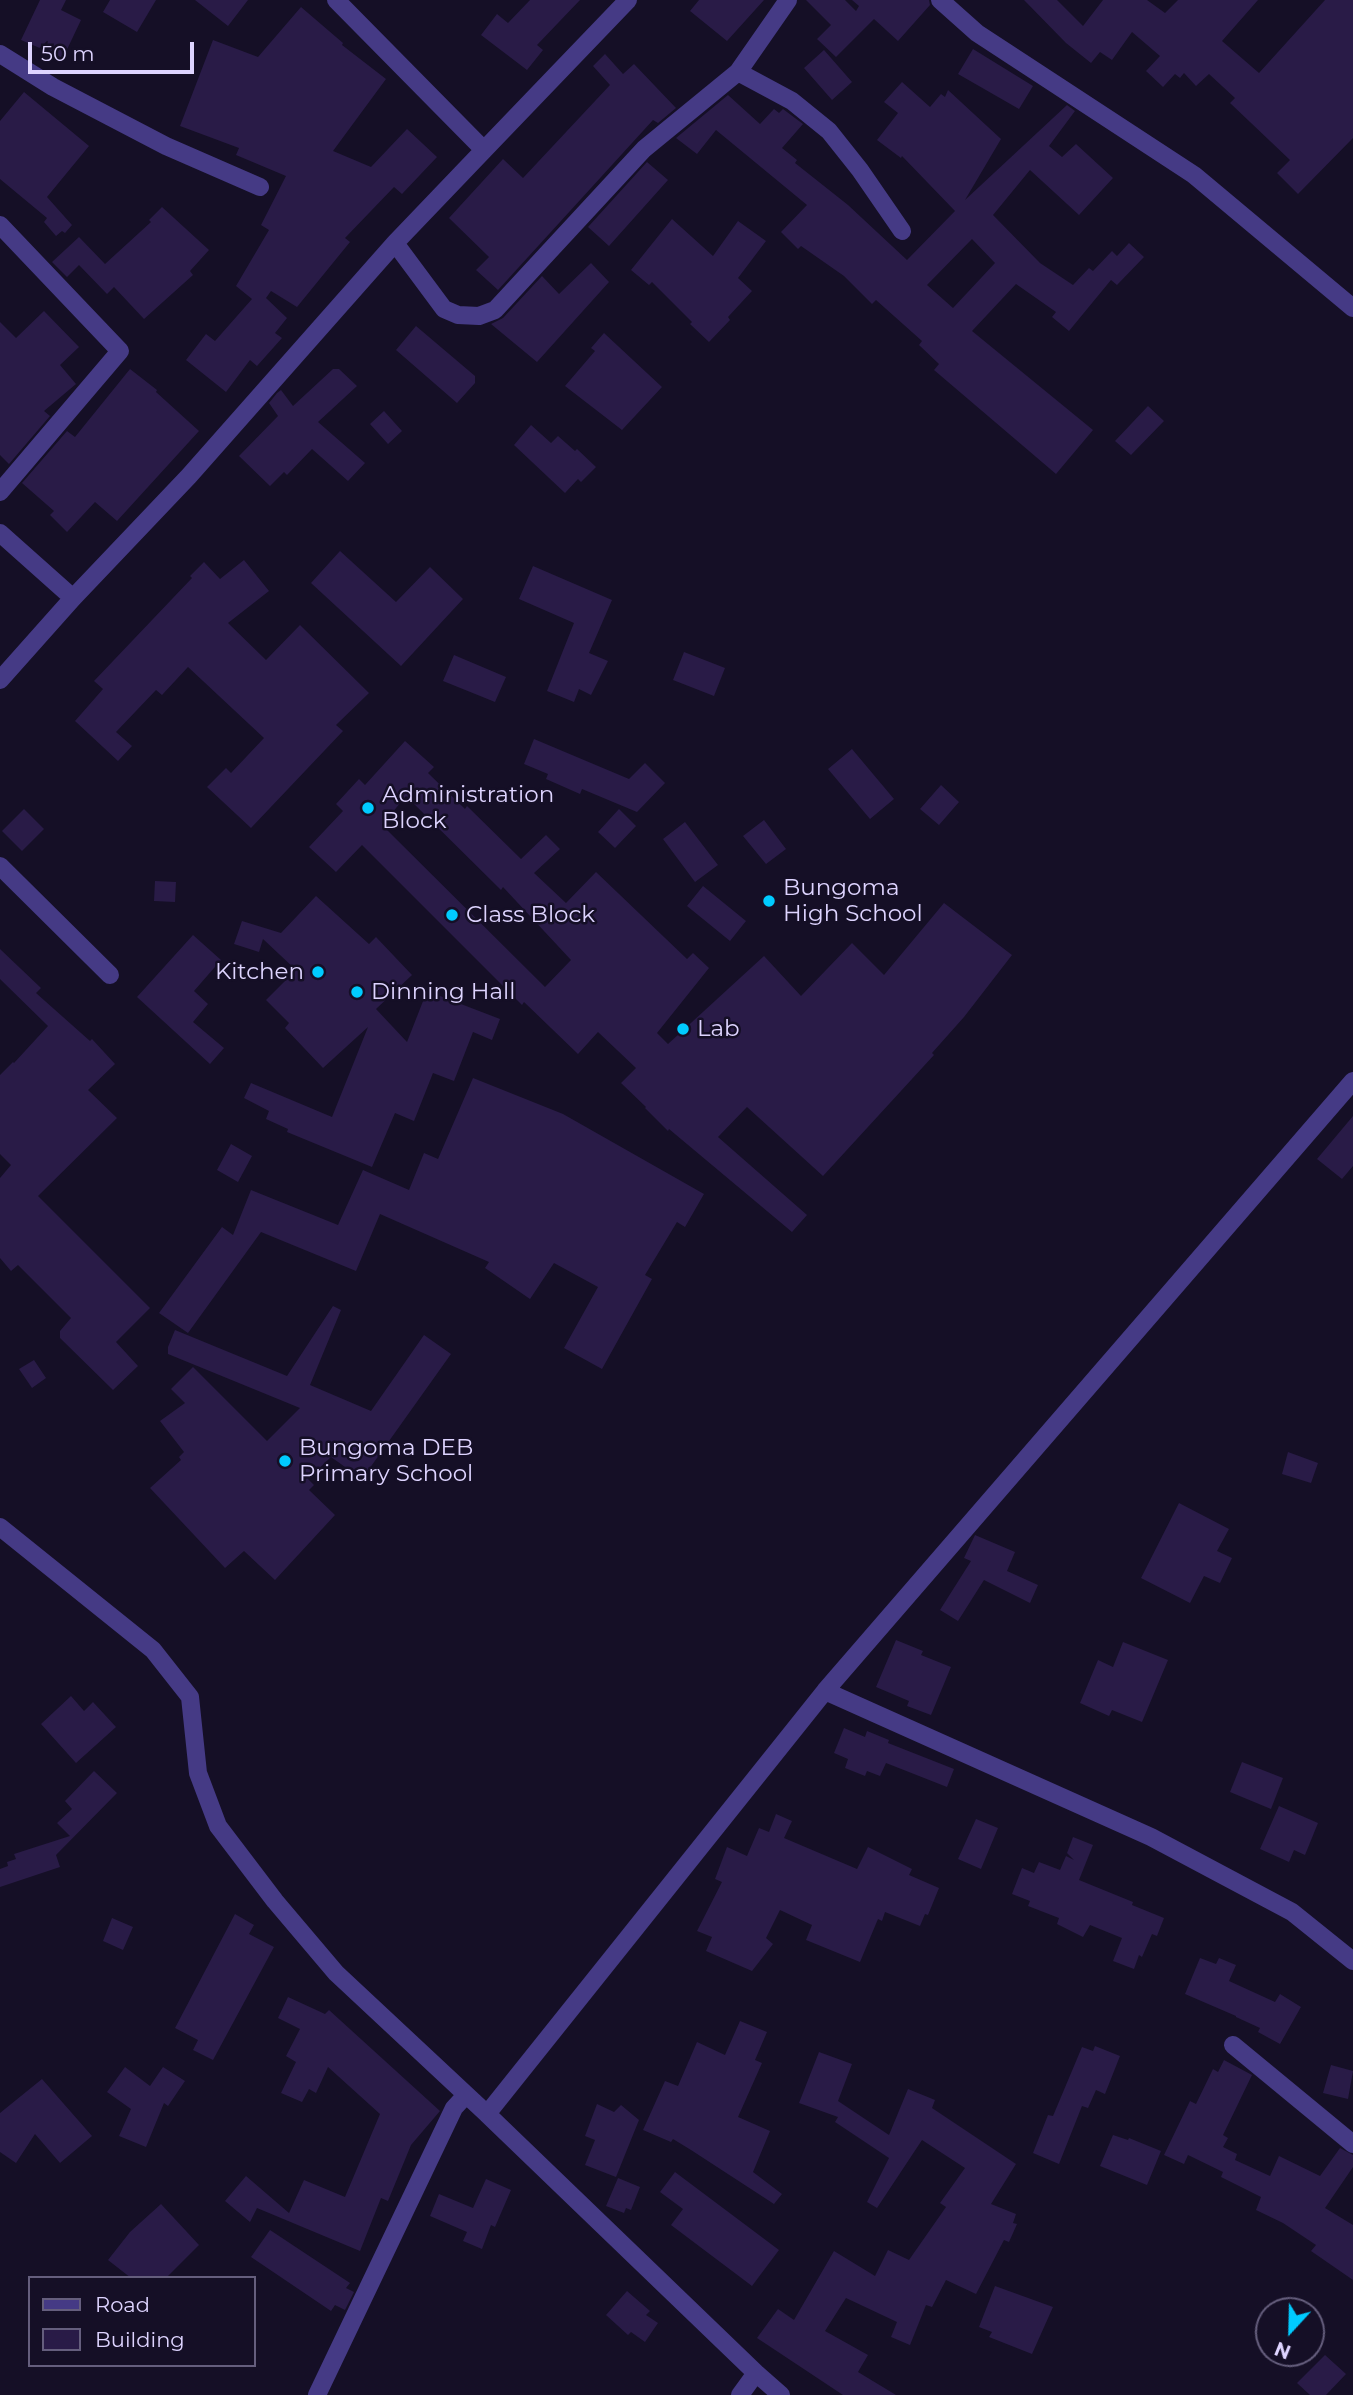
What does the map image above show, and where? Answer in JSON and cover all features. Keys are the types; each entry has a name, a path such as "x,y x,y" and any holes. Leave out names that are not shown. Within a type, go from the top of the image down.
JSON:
{"street":[{"path":"336,0 484,150"},
{"path":"0,680 73,598 189,477 395,243 628,0"},
{"path":"395,243 443,309 458,315 479,316 495,310 645,149 738,72 788,0"},
{"path":"940,0 977,33 1194,176 1353,308"},
{"path":"0,54 53,87 166,146 260,187"},
{"path":"738,72 792,101 829,131 902,231"},
{"path":"0,225 120,351 0,492"},
{"path":"0,533 73,598"},
{"path":"0,866 110,975"},
{"path":"486,2114 825,1692 1353,1081"},
{"path":"0,1527 152,1650 190,1697 198,1773 218,1826 275,1901 336,1973 781,2395"},
{"path":"825,1692 1151,1837 1292,1912 1353,1961"},
{"path":"1233,2045 1353,2144"},
{"path":"317,2395 454,2108 466,2095"},
{"path":"740,2395 756,2373"}],"building":[{"path":"40,0 66,0 61,10 81,20 63,58 21,40"},
{"path":"110,0 156,0 137,32 103,12"},
{"path":"195,0 248,0 228,26"},
{"path":"530,0 580,0 537,45 543,50 527,70 481,35 497,14 508,23"},
{"path":"699,0 764,0 727,41 690,11"},
{"path":"806,0 845,0 856,11 859,6 852,0 929,0 930,5 898,41 874,19 836,57 817,39 831,25"},
{"path":"1024,0 1057,0 1083,26 1103,0 1147,0 1165,13 1178,0 1258,0 1222,41 1259,73 1325,0 1353,0 1353,138 1298,194 1277,173 1290,160 1230,103 1235,98 1209,74 1196,86 1184,73 1180,78 1175,74 1163,87 1146,71 1160,56 1132,32 1112,60 1100,52 1091,63 1066,43"},
{"path":"301,7 343,43 342,45 386,79 333,151 371,167 407,129 437,157 402,194 394,187 345,238 350,242 297,307 271,291 266,298 287,318 275,333 282,338 257,366 250,360 226,392 186,360 206,334 215,341 252,299 236,286 269,230 261,225 286,176 236,155 239,148 180,126 213,40 258,57"},
{"path":"973,49 1033,86 1019,109 958,74"},
{"path":"824,50 852,82 832,100 804,68"},
{"path":"605,54 623,74 634,64 676,108 658,123 653,120 498,290 476,270 489,257 449,218 503,159 523,178 610,85 593,66"},
{"path":"902,82 930,107 941,94 945,97 948,90 1001,139 965,200 1067,105 1075,111 1049,146 1062,157 1076,144 1113,178 1079,215 1030,170 993,215 1040,263 1073,285 1089,268 1093,271 1112,251 1117,256 1129,243 1144,257 1117,285 1111,280 1069,331 1052,317 1056,312 1016,284 972,331 1093,430 1056,474 934,370 939,364 919,345 922,341 876,300 872,304 844,276 801,246 798,249 781,232 807,205 716,130 697,154 676,138 728,95 760,124 774,109 779,113 783,109 803,124 782,148 797,160 795,163 848,205 907,260 955,211 902,156 901,158 877,140 898,113 884,102","holes":["972,239 995,263 953,308 927,285"]},
{"path":"24,92 89,146 47,197 72,225 65,233 62,231 56,236 44,222 47,218 0,179 0,121"},
{"path":"647,162 668,180 609,246 588,227"},
{"path":"162,207 209,250 190,271 193,275 144,319 114,287 107,294 79,265 67,277 52,262 79,237 105,264 151,222 149,220"},
{"path":"672,219 713,256 738,221 766,241 738,278 752,291 709,342 652,282 649,285 631,270"},
{"path":"591,263 609,282 537,362 491,324 503,318 542,276 559,294"},
{"path":"44,311 79,347 60,365 76,384 44,411 50,416 9,464 0,455 0,322 16,338"},
{"path":"416,326 475,376 475,383 457,403 396,350"},
{"path":"604,333 662,387 622,430 565,386 595,351 591,348"},
{"path":"130,369 157,390 156,392 199,431 117,521 95,502 67,532 50,515 54,511 22,483 67,431 75,437"},
{"path":"333,369 339,369 357,386 318,422 365,463 348,481 312,449 287,475 284,472 270,486 239,456 278,416 269,403 277,393 281,390 293,406"},
{"path":"1148,406 1164,421 1131,455 1115,441"},
{"path":"384,411 402,431 388,444 370,424"},
{"path":"531,425 551,443 558,436 596,467 581,482 578,479 565,493 514,445"},
{"path":"340,551 396,602 430,567 463,599 401,666 311,583"},
{"path":"244,560 269,591 228,623 266,660 300,625 369,693 336,725 343,731 251,828 207,787 226,768 231,773 264,738 188,667 162,695 156,690 116,732 132,746 118,761 75,721 103,689 94,681 204,562 220,579"},
{"path":"533,566 612,600 589,653 608,661 591,695 579,689 574,702 547,691 574,623 519,599"},
{"path":"684,652 725,668 714,696 673,680"},
{"path":"454,655 506,677 495,702 443,681"},
{"path":"534,739 629,779 645,763 665,783 637,812 582,789 580,794 546,779 548,774 524,764"},
{"path":"405,741 434,767 428,773 465,809 467,806 521,859 546,835 560,849 534,873 566,903 596,872 687,959 693,953 709,968 657,1033 668,1044 764,956 801,996 852,943 884,975 944,903 1012,955 932,1053 934,1055 823,1176 747,1107 718,1137 807,1215 792,1232 669,1129 668,1131 645,1108 621,1083 636,1068 598,1032 578,1054 524,1002 522,1005 362,845 336,872 309,847 343,811 336,804 359,779 365,785","holes":["406,796 501,890 503,887 571,960 545,987 382,825"]},
{"path":"852,749 894,799 870,819 828,769"},
{"path":"941,785 959,802 939,825 920,809"},
{"path":"24,809 44,829 22,851 2,831"},
{"path":"619,809 636,826 615,848 598,832"},
{"path":"764,820 786,849 766,864 743,836"},
{"path":"685,822 718,865 695,882 663,839"},
{"path":"155,881 176,882 175,902 154,901"},
{"path":"703,886 746,921 730,941 687,906"},
{"path":"316,896 369,944 376,937 412,975 376,1009 407,1042 427,991 500,1019 492,1040 473,1032 454,1081 433,1073 414,1121 395,1113 372,1167 287,1132 288,1129 266,1119 269,1111 244,1098 251,1083 332,1117 368,1027 323,1068 285,1028 289,1023 266,1000 296,970 263,939 259,952 234,944 242,921 281,933"},
{"path":"193,935 221,960 194,991 208,1004 193,1022 224,1048 210,1064 137,997"},
{"path":"0,949 41,988 36,993 90,1041 92,1039 115,1064 88,1090 117,1118 38,1196 150,1308 116,1342 138,1366 113,1390 60,1338 60,1331 71,1318 18,1265 11,1271 0,1258 0,1178 11,1165 0,1154 0,1075 48,1026 0,979"},
{"path":"473,1078 563,1114 704,1194 685,1227 677,1222 645,1275 652,1279 602,1369 564,1348 598,1287 554,1263 530,1299 485,1268 489,1262 380,1214 356,1271 261,1232 188,1333 159,1313 222,1227 233,1235 251,1190 338,1225 363,1170 409,1190 424,1153 438,1159"},
{"path":"1353,1116 1353,1166 1342,1179 1317,1159"},
{"path":"231,1144 252,1156 238,1182 217,1170"},
{"path":"333,1306 341,1310 310,1385 371,1411 424,1335 451,1354 362,1479 331,1457 308,1479 314,1485 309,1490 335,1515 275,1580 244,1551 225,1568 150,1488 181,1460 179,1457 184,1452 160,1421 185,1403 171,1389 193,1367 267,1441 300,1408 168,1354 175,1330 287,1376"},
{"path":"34,1360 46,1378 32,1388 19,1369"},
{"path":"1288,1452 1318,1463 1311,1483 1282,1474"},
{"path":"1179,1503 1229,1529 1217,1551 1232,1558 1220,1583 1204,1576 1190,1603 1141,1578"},
{"path":"975,1535 1015,1552 1007,1571 1038,1585 1030,1603 984,1580 958,1621 940,1610 971,1561 964,1558"},
{"path":"896,1640 923,1651 921,1655 951,1667 931,1715 907,1706 909,1701 876,1687"},
{"path":"1123,1642 1168,1660 1142,1722 1112,1710 1109,1716 1080,1703 1098,1660 1113,1667"},
{"path":"71,1696 84,1711 93,1702 116,1727 76,1763 41,1724"},
{"path":"844,1728 865,1737 867,1731 889,1740 888,1743 954,1769 947,1787 886,1763 880,1776 867,1771 865,1776 845,1768 848,1759 834,1753"},
{"path":"1242,1762 1283,1778 1271,1809 1230,1792"},
{"path":"94,1771 117,1793 56,1855 60,1867 0,1887 0,1869 8,1866 7,1862 16,1859 14,1854 70,1836 57,1823 72,1809 65,1801"},
{"path":"1279,1806 1318,1823 1305,1855 1294,1850 1289,1862 1260,1849"},
{"path":"776,1814 792,1821 784,1838 857,1869 868,1847 912,1869 909,1875 939,1888 928,1915 925,1914 920,1926 885,1912 882,1921 878,1919 860,1962 806,1940 812,1925 780,1910 766,1938 773,1944 752,1971 706,1951 712,1937 697,1931 722,1882 715,1879 727,1847 747,1856 759,1828 769,1832"},
{"path":"976,1819 998,1828 981,1869 958,1859"},
{"path":"1073,1837 1093,1845 1079,1880 1164,1918 1157,1936 1152,1934 1134,1969 1113,1961 1122,1938 1090,1925 1083,1937 1057,1924 1059,1918 1028,1906 1030,1901 1012,1894 1022,1868 1034,1873 1039,1862 1060,1870 1066,1856 1074,1860 1067,1853"},
{"path":"235,1914 254,1925 249,1934 274,1947 213,2060 193,2050 198,2040 175,2028"},
{"path":"112,1918 133,1927 123,1950 103,1941"},
{"path":"1200,1958 1216,1964 1219,1958 1236,1965 1229,1981 1275,2002 1280,1994 1301,2007 1280,2044 1258,2032 1260,2028 1185,1994"},
{"path":"288,1997 325,2014 329,2010 440,2111 411,2145 388,2201 381,2198 360,2251 257,2208 250,2222 225,2201 246,2176 289,2213 304,2180 345,2197 380,2114 328,2067 316,2093 309,2089 302,2102 281,2093 296,2062 286,2056 300,2029 278,2018"},
{"path":"740,2021 767,2032 755,2060 762,2063 738,2117 770,2131 753,2172 782,2194 774,2204 673,2139 671,2142 643,2130 665,2081 678,2086 697,2042 725,2055"},
{"path":"1095,2046 1120,2056 1105,2094 1096,2090 1088,2108 1082,2106 1059,2164 1033,2153 1048,2115 1053,2116 1082,2047 1093,2051"},
{"path":"819,2052 852,2064 838,2101 889,2135 908,2089 935,2100 932,2108 1016,2164 991,2204 1016,2214 1013,2223 1017,2224 1009,2242 1004,2240 976,2294 946,2280 932,2307 926,2305 910,2345 891,2337 897,2322 846,2298 825,2331 868,2355 858,2372 896,2395 843,2395 757,2338 778,2309 794,2320 834,2251 875,2276 888,2250 909,2260 946,2207 940,2203 965,2168 922,2140 877,2208 867,2202 889,2158 835,2122 838,2117 799,2103"},
{"path":"1224,2060 1252,2075 1223,2135 1228,2138 1223,2147 1237,2154 1235,2160 1270,2176 1279,2156 1320,2176 1340,2148 1353,2155 1353,2167 1325,2208 1353,2225 1353,2280 1311,2251 1316,2245 1283,2223 1256,2210 1261,2197 1221,2177 1223,2172 1188,2155 1184,2164 1164,2155 1190,2101 1196,2104 1213,2069 1218,2072"},
{"path":"1331,2065 1353,2071 1348,2099 1323,2093"},
{"path":"125,2067 150,2086 163,2067 185,2081 168,2106 164,2103 146,2147 119,2136 131,2109 107,2092"},
{"path":"42,2079 92,2136 60,2163 35,2134 16,2163 0,2152 0,2113"},
{"path":"597,2104 614,2112 621,2105 639,2120 616,2177 585,2165 595,2140 585,2136"},
{"path":"1113,2135 1128,2140 1129,2138 1161,2151 1147,2185 1100,2166"},
{"path":"675,2172 779,2250 752,2286 671,2225 683,2209 660,2192"},
{"path":"618,2178 640,2187 631,2210 626,2208 624,2213 606,2206"},
{"path":"486,2179 511,2190 495,2227 491,2225 482,2249 463,2241 467,2232 430,2216 439,2194 473,2208"},
{"path":"161,2204 199,2245 168,2276 128,2276 108,2260 130,2232"},
{"path":"270,2230 350,2283 346,2288 354,2292 345,2310 335,2305 331,2311 251,2257"},
{"path":"995,2286 1053,2307 1032,2354 989,2337 992,2332 979,2327"},
{"path":"627,2291 650,2311 646,2315 658,2323 645,2342 631,2332 628,2335 606,2315"},
{"path":"1325,2355 1346,2374 1326,2395 1310,2395 1297,2383 1313,2367 1325,2367"}],"place":[{"name":"Administration Block","path":"368,808"},
{"name":"Bungoma High School","path":"769,901"},
{"name":"Class Block","path":"452,915"},
{"name":"Kitchen","path":"318,972"},
{"name":"Dinning Hall","path":"357,992"},
{"name":"Lab","path":"683,1029"},
{"name":"Bungoma DEB Primary School","path":"285,1461"}]}
